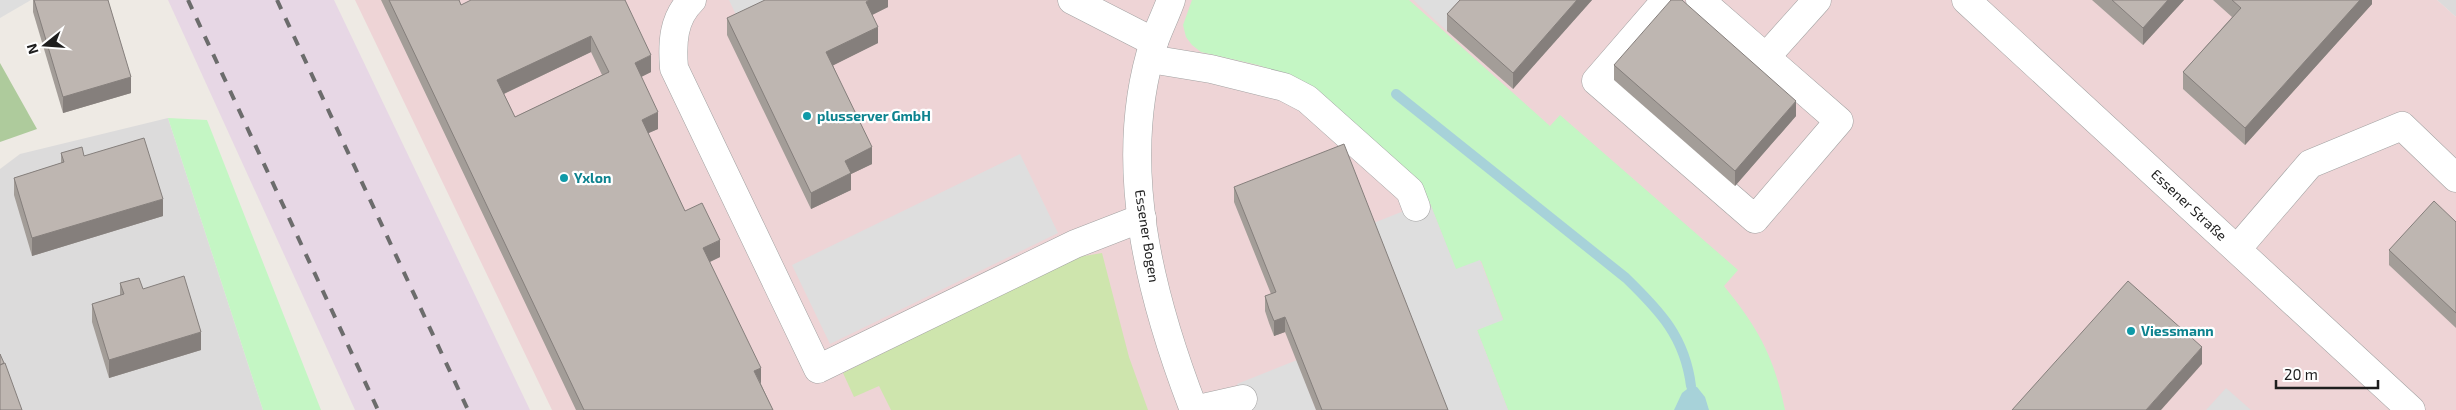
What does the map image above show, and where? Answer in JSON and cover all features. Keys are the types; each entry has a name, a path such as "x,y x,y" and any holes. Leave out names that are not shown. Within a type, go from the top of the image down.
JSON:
{"street":[{"path":"1072,0 1152,51 1284,88 1307,100 1410,191 1416,206"},
{"name":"Essener Bogen","path":"1171,0 1152,51 1142,101 1138,141 1142,218 1151,269 1165,326 1194,410"},
{"path":"1666,0 1596,81 1755,219 1839,121 1700,0"},
{"path":"1766,57 1817,0"},
{"name":"Essener Straße","path":"1966,0 2411,410"},
{"path":"682,3 672,39 674,68 818,369 1075,244 1142,218"},
{"path":"2237,249 2310,164 2402,126 2456,178"},
{"path":"1194,410 1243,398"}],"shaded area":[{"path":"0,0 31,0 0,18"},
{"path":"168,0 334,0 530,410 355,410"},
{"path":"355,0 2437,0 2456,17 2456,410 552,410"},
{"path":"729,0 772,0 737,17"},
{"path":"1413,0 1475,0 1447,31"},
{"path":"2437,0 2456,0 2456,17"},
{"path":"168,118 263,410 0,410 0,169 20,154"},
{"path":"1020,154 1058,233 830,344 792,265"},
{"path":"1429,201 1456,269 1480,260 1503,320 1477,330 1508,410 1442,410 1371,224"},
{"path":"1297,360 1316,410 1247,410 1237,384"},
{"path":"2226,388 2251,410 2206,410"}],"green space":[{"path":"1192,0 1409,0 1550,126 1560,115 1738,270 1724,286 1755,329 1770,358 1785,410 1508,410 1477,330 1503,319 1481,261 1456,270 1429,201 1418,182 1302,81 1258,65 1201,52 1192,45 1186,37 1183,25"},
{"path":"0,63 37,129 0,142"},
{"path":"168,118 207,120 321,410 263,410"},
{"path":"1102,253 1129,357 1148,410 891,410 879,386 854,397 843,373 1078,257"}],"water":[{"path":"1691,386 1697,387 1705,397 1709,410 1674,410 1682,393"}],"building":[{"path":"34,0 108,0 131,77 63,97"},
{"name":"Yxlon","path":"389,0 459,0 461,5 471,0 625,0 651,55 635,63 658,112 642,120 685,211 702,203 720,240 703,248 761,368 754,371 773,410 584,410","holes":["591,36 609,72 515,117 497,80"]},
{"name":"plusserver GmbH","path":"765,0 869,0 866,2 878,27 826,52 872,147 845,161 851,173 811,193 727,18"},
{"path":"1460,0 1577,0 1513,73 1447,14"},
{"path":"1671,0 1682,0 1796,101 1735,171 1614,65"},
{"path":"2112,0 2168,0 2143,28"},
{"path":"2232,0 2360,0 2245,128 2183,72 2241,8"},
{"path":"144,138 163,199 32,238 14,178 64,162 61,153 82,147 84,156"},
{"path":"1344,144 1448,410 1322,410 1285,317 1274,321 1269,309 1265,296 1276,292 1234,187"},
{"path":"2434,201 2456,222 2456,313 2389,250"},
{"path":"184,276 201,332 109,360 92,304 124,294 120,283 139,278 143,289"},
{"name":"Viessmann","path":"2128,281 2202,347 2146,410 2012,410"},
{"path":"0,354 4,363 0,365"},
{"path":"5,363 22,410 0,410 0,365"}],"waterway":[{"path":"1396,94 1626,278 1650,302 1677,339 1688,369 1691,386"}],"railway":[{"path":"188,0 378,410"},
{"path":"277,0 468,410"}],"place":[{"name":"plusserver GmbH","path":"807,116"},
{"name":"Yxlon","path":"564,178"},
{"name":"Viessmann","path":"2131,331"}]}
